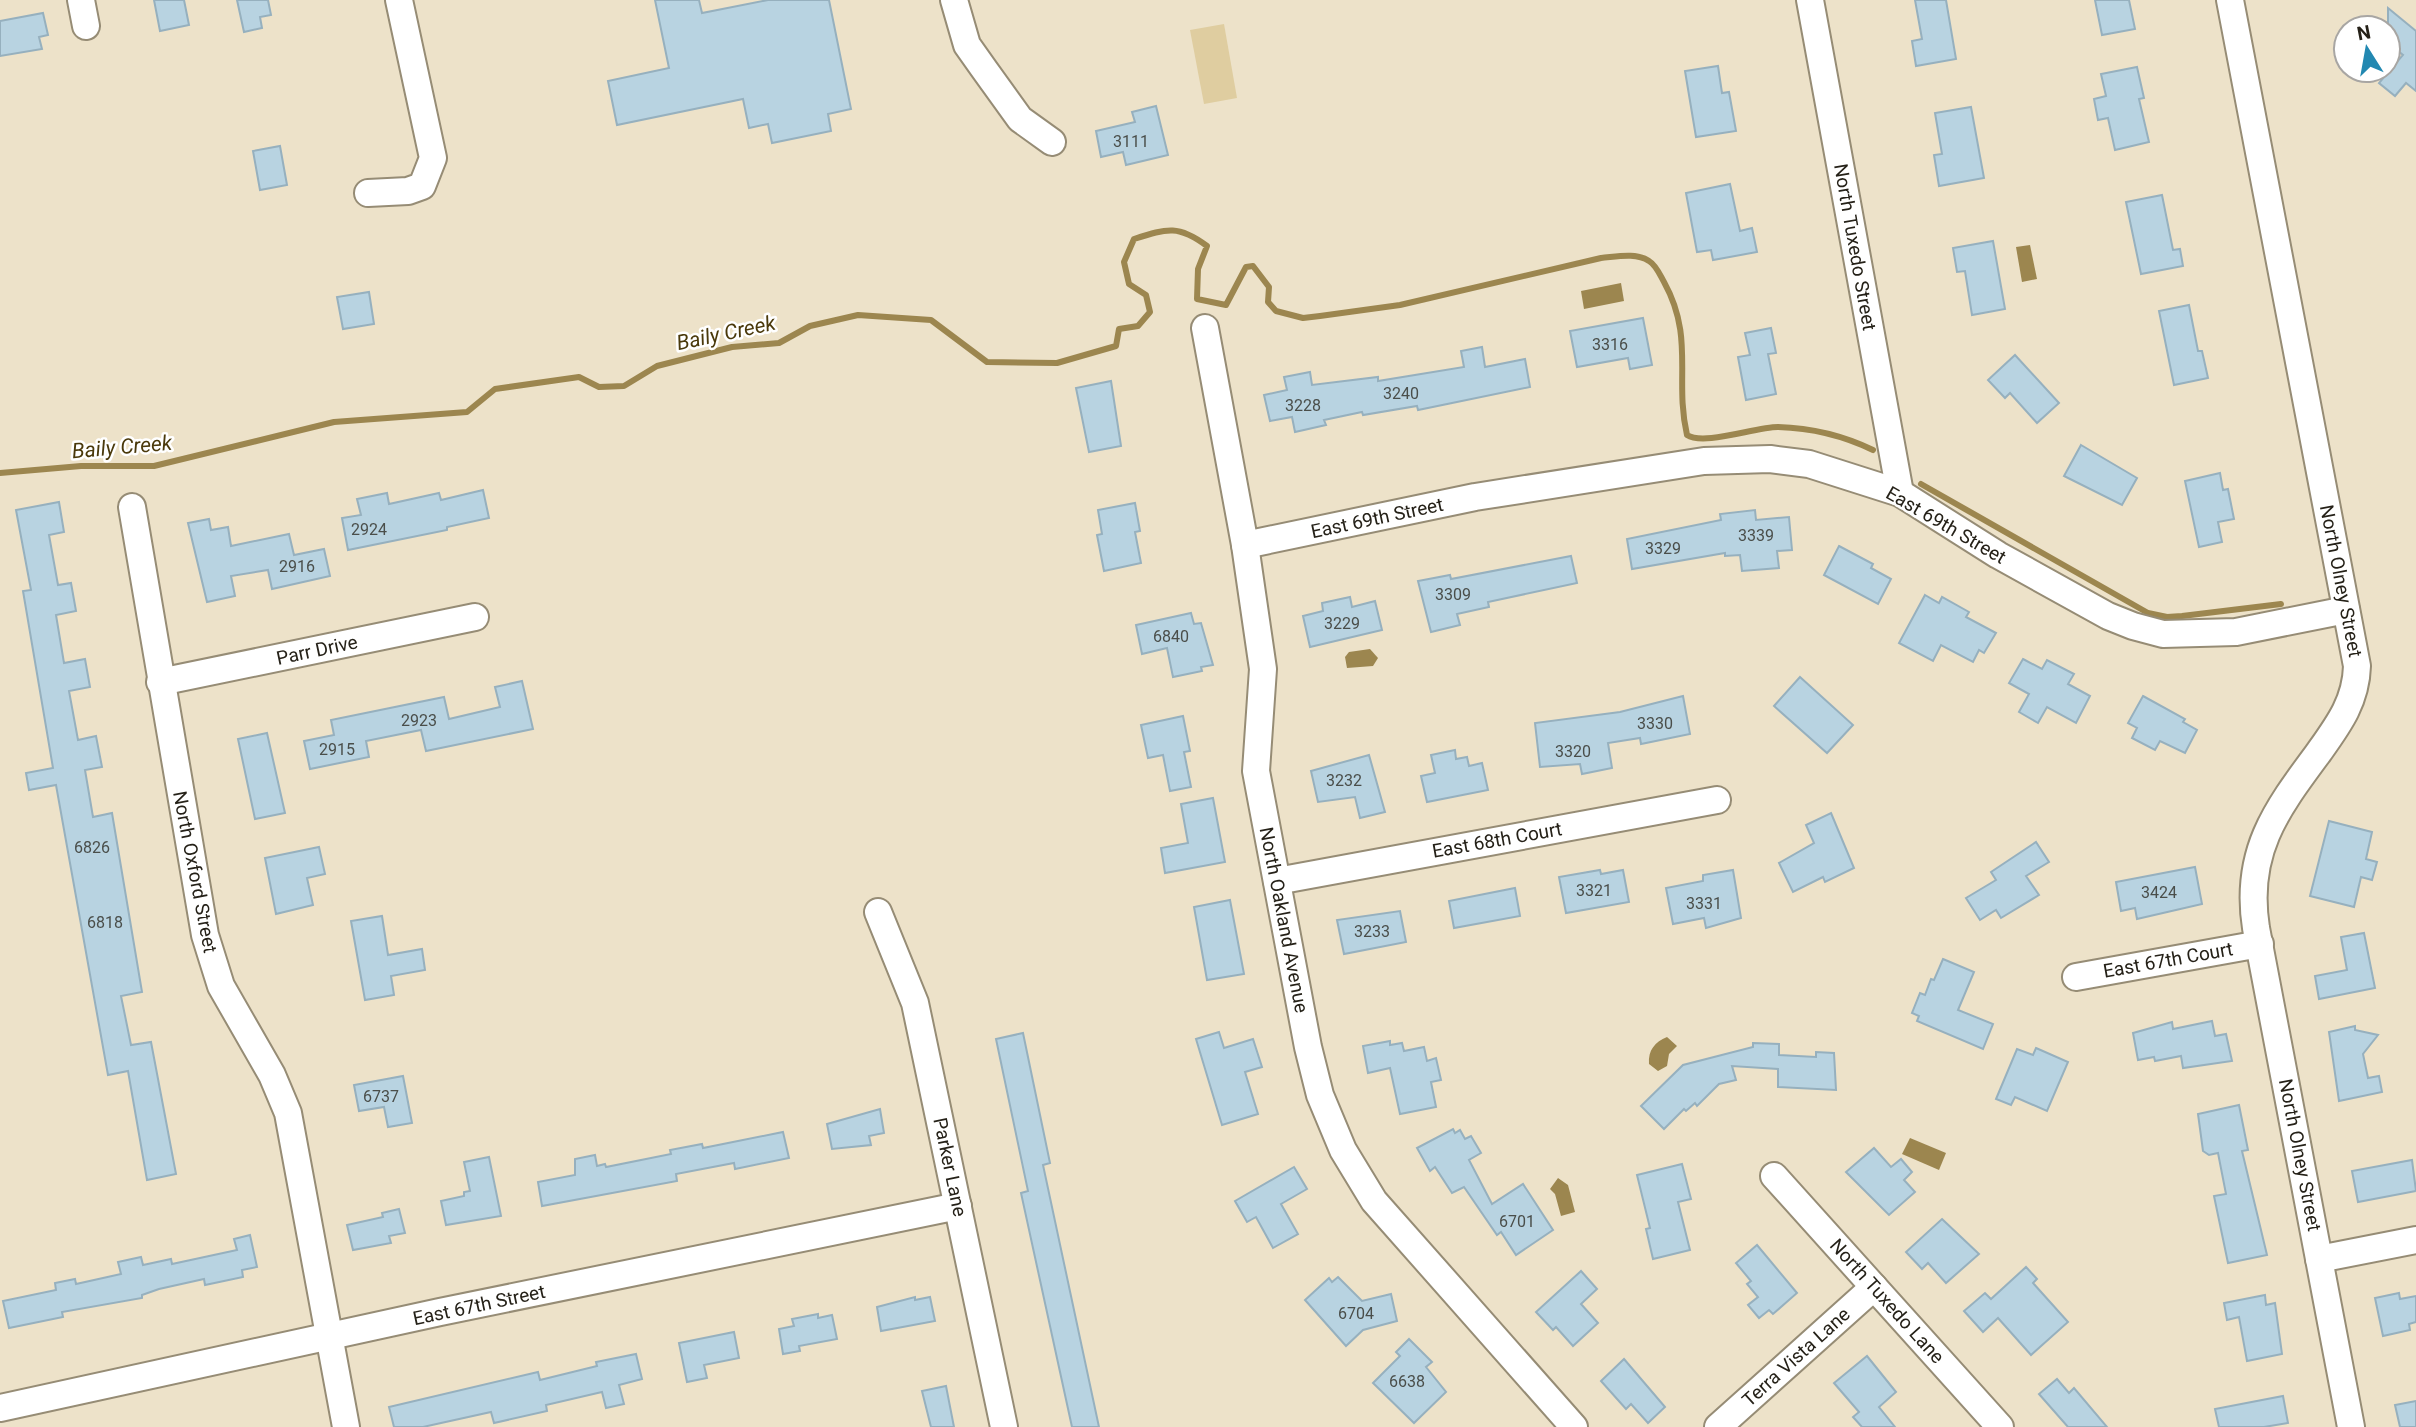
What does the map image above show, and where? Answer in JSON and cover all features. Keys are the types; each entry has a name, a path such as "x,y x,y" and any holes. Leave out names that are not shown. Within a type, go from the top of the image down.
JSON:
{"street":[{"path":"368,193 408,191 422,186 433,158 399,0"},
{"path":"954,0 967,45 1020,119 1052,142"},
{"name":"North Tuxedo Street","path":"1810,0 1900,493"},
{"name":"North Olney Street","path":"2230,0 2357,658 2355,690 2342,720 2281,803 2266,830 2254,878 2254,909 2259,944 2351,1427"},
{"name":"North Oakland Avenue","path":"1205,328 1245,545 1264,682 1256,771 1315,1077 1343,1150 1386,1216 1574,1427"},
{"name":"East 69th Street","path":"1245,545 1475,497 1704,461 1770,459 1809,464 1900,493 1998,555 2108,616 2163,634 2236,632 2346,610"},
{"name":"North Oxford Street","path":"132,507 160,682 208,945 221,986 272,1076 288,1113 346,1427"},
{"name":"Parr Drive","path":"160,682 475,617"},
{"name":"East 68th Court","path":"1277,881 1717,800"},
{"name":"Parker Lane","path":"878,912 915,1003 1004,1427"},
{"name":"East 67th Court","path":"2076,977 2259,944"},
{"name":"North Tuxedo Lane","path":"1774,1176 2000,1427"},
{"name":"East 67th Street","path":"0,1409 958,1206"},
{"path":"2319,1259 2416,1240"},
{"name":"Terra Vista Lane","path":"1718,1427 1874,1287"}],"shaded area":[{"path":"1224,24 1237,98 1204,104 1190,30"},
{"path":"2030,245 2037,279 2022,282 2016,247"},
{"path":"1621,283 1624,301 1584,309 1581,291"},
{"path":"1370,649 1378,658 1373,666 1347,668 1345,657 1349,652"},
{"path":"1667,1037 1677,1046 1669,1054 1667,1066 1658,1071 1649,1064 1651,1051 1659,1041"},
{"path":"1910,1138 1946,1153 1939,1170 1902,1154"},
{"path":"1558,1178 1568,1185 1575,1212 1561,1216 1555,1194 1550,1189"}],"building":[{"path":"154,0 184,0 189,25 160,31"},
{"path":"237,0 268,0 271,15 260,17 262,28 244,32"},
{"path":"655,0 699,0 702,13 768,0 829,0 851,109 828,114 831,131 772,143 768,124 749,128 743,99 617,125 608,81 669,68"},
{"path":"1915,0 1946,0 1956,59 1916,66 1912,41 1922,39"},
{"path":"2095,0 2129,0 2135,29 2102,35"},
{"path":"43,13 48,35 39,37 42,49 0,56 0,21"},
{"path":"2402,20 2416,31 2416,91 2406,83 2395,96 2380,84 2402,84"},
{"path":"1718,66 1722,93 1729,92 1736,131 1696,137 1685,71"},
{"path":"2137,67 2144,98 2139,99 2149,142 2115,150 2108,118 2098,120 2094,99 2106,96 2101,74"},
{"path":"1156,106 1168,155 1126,165 1123,152 1101,157 1096,131 1135,122 1132,112"},
{"path":"1971,107 1984,178 1939,186 1934,155 1942,154 1935,113"},
{"path":"280,146 287,185 260,190 253,151"},
{"path":"1730,184 1740,231 1752,228 1757,252 1713,260 1711,250 1697,252 1686,193"},
{"path":"2162,195 2173,250 2180,249 2183,266 2141,274 2126,202"},
{"path":"1993,241 2005,309 1972,315 1965,271 1957,272 1953,248"},
{"path":"369,292 374,324 343,329 337,297"},
{"path":"2189,305 2198,351 2202,351 2208,378 2174,385 2159,311"},
{"path":"1643,318 1652,365 1630,369 1628,358 1577,367 1570,331"},
{"path":"1771,328 1776,353 1768,354 1776,394 1746,400 1738,357 1750,355 1745,333"},
{"path":"1482,347 1485,367 1525,359 1530,387 1418,410 1417,406 1363,415 1362,412 1324,420 1326,425 1295,432 1292,417 1270,421 1264,395 1287,390 1284,377 1310,372 1312,385 1378,377 1378,381 1464,367 1461,351"},
{"path":"2015,355 2059,403 2037,423 2010,393 2005,398 1988,380"},
{"path":"1111,381 1121,446 1089,452 1076,388"},
{"path":"2081,445 2137,478 2122,505 2064,476"},
{"path":"2220,473 2223,490 2228,489 2234,519 2218,522 2222,542 2199,547 2185,481"},
{"path":"483,490 489,518 447,527 447,530 348,550 342,518 361,515 357,499 387,493 389,504 439,493 441,500"},
{"path":"59,502 64,532 49,535 58,585 71,583 76,611 56,615 64,663 85,659 90,687 69,691 78,740 96,736 102,767 85,770 93,817 112,813 142,992 121,996 131,1045 151,1042 176,1174 147,1180 128,1071 108,1075 56,785 29,790 26,773 53,768 23,591 31,590 16,510"},
{"path":"1135,503 1140,531 1135,532 1141,563 1104,571 1097,535 1102,534 1098,510"},
{"path":"1755,510 1756,520 1789,517 1792,550 1777,551 1779,568 1742,571 1740,555 1725,556 1725,553 1632,569 1627,539 1721,520 1720,514"},
{"path":"209,519 211,530 228,527 231,546 289,534 294,555 324,549 330,576 272,589 268,570 231,576 235,596 207,602 188,523"},
{"path":"1839,546 1873,564 1871,568 1891,579 1878,604 1824,575"},
{"path":"1571,556 1577,583 1488,602 1489,607 1457,614 1460,625 1431,632 1418,581 1450,575 1451,579"},
{"path":"1925,595 1939,603 1942,597 1969,612 1966,617 1996,633 1984,653 1979,650 1973,662 1941,645 1933,661 1899,643"},
{"path":"1350,597 1352,607 1375,601 1382,630 1310,647 1303,616 1323,611 1322,603"},
{"path":"1191,613 1194,624 1201,623 1213,665 1201,667 1202,671 1173,677 1167,648 1142,654 1136,625"},
{"path":"2023,659 2042,669 2047,660 2074,674 2068,684 2090,696 2076,723 2047,707 2038,723 2019,712 2029,694 2009,683"},
{"path":"1800,677 1853,725 1827,753 1774,706"},
{"path":"522,681 533,729 426,751 421,730 366,741 369,757 310,769 304,741 334,735 331,720 444,697 449,719 500,707 495,687"},
{"path":"1683,696 1690,734 1641,744 1640,738 1608,743 1612,768 1582,774 1580,764 1540,767 1535,723 1620,712"},
{"path":"2143,696 2185,719 2183,722 2197,730 2185,753 2160,741 2155,750 2132,738 2137,728 2128,723"},
{"path":"1183,716 1190,751 1184,752 1191,787 1170,791 1163,755 1148,758 1141,725"},
{"path":"267,733 285,813 255,819 238,739"},
{"path":"1455,750 1456,759 1467,757 1469,766 1482,763 1488,790 1427,802 1421,776 1435,773 1431,755"},
{"path":"1369,755 1385,812 1360,818 1355,797 1318,802 1311,771"},
{"path":"1213,798 1225,862 1165,873 1161,848 1188,843 1181,804"},
{"path":"1831,813 1854,868 1825,882 1823,877 1793,892 1779,863 1814,843 1806,825"},
{"path":"2329,821 2372,832 2366,859 2377,862 2372,880 2361,877 2354,907 2310,896"},
{"path":"2036,842 2049,862 2026,876 2039,895 2001,918 1996,910 1980,920 1966,898 1996,880 1991,872"},
{"path":"319,847 325,874 307,878 313,905 276,914 265,858"},
{"path":"2195,867 2202,904 2137,919 2135,908 2121,911 2116,882"},
{"path":"1600,870 1601,874 1623,870 1629,902 1566,913 1559,877"},
{"path":"1733,870 1741,918 1706,928 1704,918 1673,924 1666,888 1703,881 1703,875"},
{"path":"1515,888 1520,916 1454,928 1449,901"},
{"path":"1230,900 1244,974 1207,980 1194,907"},
{"path":"1400,911 1406,942 1344,954 1337,920"},
{"path":"382,916 388,955 422,949 425,970 391,976 394,995 365,1000 351,921"},
{"path":"2364,933 2375,988 2319,999 2315,976 2347,970 2341,937"},
{"path":"1943,959 1974,972 1958,1010 1993,1024 1983,1049 1917,1021 1919,1016 1912,1013 1920,993 1925,995"},
{"path":"2212,1021 2215,1036 2226,1034 2232,1061 2183,1068 2181,1056 2155,1061 2154,1057 2138,1060 2133,1033 2172,1022 2173,1029"},
{"path":"2355,1026 2355,1030 2378,1035 2363,1054 2368,1078 2379,1076 2382,1092 2339,1101 2329,1032"},
{"path":"1219,1032 1224,1048 1253,1039 1262,1067 1245,1072 1258,1114 1222,1125 1196,1039"},
{"path":"1023,1033 1050,1163 1043,1165 1099,1427 1072,1427 1021,1193 1028,1191 996,1039"},
{"path":"1390,1041 1390,1045 1402,1043 1404,1051 1424,1047 1427,1061 1436,1058 1441,1080 1431,1082 1436,1107 1400,1114 1390,1068 1368,1073 1363,1046"},
{"path":"1753,1043 1779,1044 1779,1055 1816,1057 1816,1052 1834,1053 1836,1090 1778,1087 1778,1069 1732,1066 1736,1080 1719,1084 1697,1106 1695,1103 1686,1111 1684,1109 1664,1129 1641,1106 1683,1065 1753,1047"},
{"path":"2036,1048 2068,1062 2047,1111 2015,1097 2011,1105 1996,1099 2017,1049 2033,1055"},
{"path":"403,1076 412,1123 388,1127 384,1107 359,1111 354,1085"},
{"path":"2239,1105 2248,1150 2242,1151 2267,1255 2228,1263 2214,1196 2226,1194 2218,1153 2209,1155 2203,1151 2198,1114"},
{"path":"880,1109 884,1133 869,1136 871,1145 832,1149 827,1124"},
{"path":"1453,1129 1455,1133 1460,1130 1465,1139 1471,1136 1481,1153 1469,1160 1492,1204 1523,1184 1553,1230 1516,1255 1501,1232 1497,1235 1464,1187 1452,1193 1435,1167 1430,1171 1417,1148"},
{"path":"783,1132 789,1158 735,1169 734,1163 676,1174 677,1181 542,1206 538,1182 575,1175 575,1159 595,1155 597,1166 605,1164 606,1167 671,1154 670,1150 702,1144 703,1148"},
{"path":"1874,1148 1891,1167 1901,1159 1912,1172 1904,1180 1915,1192 1889,1215 1846,1172"},
{"path":"489,1157 501,1216 446,1225 441,1201 464,1196 464,1192 470,1191 464,1162"},
{"path":"2412,1160 2416,1191 2358,1202 2352,1171"},
{"path":"1682,1164 1691,1199 1678,1202 1690,1250 1653,1259 1646,1229 1650,1228 1637,1175"},
{"path":"1294,1167 1307,1189 1281,1204 1298,1234 1273,1248 1256,1217 1247,1222 1235,1201"},
{"path":"399,1209 405,1233 389,1236 391,1243 353,1250 347,1225 383,1217 382,1213"},
{"path":"1942,1219 1979,1254 1946,1283 1928,1263 1922,1269 1906,1252"},
{"path":"250,1235 257,1267 242,1270 243,1277 205,1285 204,1279 159,1289 142,1295 142,1298 62,1312 63,1317 9,1328 3,1301 56,1290 55,1283 75,1279 76,1284 121,1274 118,1262 141,1257 143,1265 171,1259 172,1264 237,1250 234,1239"},
{"path":"1757,1245 1797,1293 1773,1314 1769,1310 1759,1318 1748,1305 1758,1297 1747,1284 1751,1281 1736,1263"},
{"path":"2026,1267 2037,1279 2033,1283 2068,1322 2031,1355 1998,1318 1983,1332 1964,1311 1985,1293 1991,1299"},
{"path":"1581,1271 1597,1289 1581,1304 1598,1323 1573,1346 1556,1327 1553,1330 1536,1312"},
{"path":"1338,1277 1362,1301 1391,1294 1397,1321 1363,1330 1346,1346 1305,1300 1329,1278 1332,1282"},
{"path":"2399,1293 2400,1299 2416,1296 2416,1322 2409,1324 2410,1330 2383,1336 2375,1298"},
{"path":"2265,1295 2266,1305 2275,1303 2282,1354 2247,1361 2239,1317 2227,1320 2224,1303"},
{"path":"915,1297 915,1300 930,1297 935,1321 881,1331 877,1307"},
{"path":"818,1314 818,1318 832,1315 837,1339 799,1346 800,1351 783,1354 779,1329 794,1326 792,1319"},
{"path":"734,1332 739,1358 704,1365 707,1378 687,1382 679,1343"},
{"path":"1409,1339 1432,1362 1426,1367 1446,1392 1414,1423 1373,1383 1400,1356 1396,1352"},
{"path":"636,1354 642,1379 619,1385 624,1404 606,1408 602,1392 546,1405 547,1411 494,1423 491,1412 423,1427 394,1427 389,1407 538,1372 540,1380 597,1366 596,1362"},
{"path":"1867,1356 1896,1392 1879,1407 1895,1427 1862,1427 1853,1417 1859,1412 1834,1383"},
{"path":"1624,1359 1665,1407 1648,1423 1631,1404 1626,1409 1601,1381"},
{"path":"2057,1379 2069,1393 2074,1388 2107,1427 2068,1427 2039,1394"},
{"path":"946,1386 954,1427 931,1427 922,1391"},
{"path":"2283,1396 2288,1423 2264,1427 2219,1427 2215,1409"},
{"path":"2416,1401 2416,1427 2400,1427 2395,1405"}],"waterway":[{"name":"Baily Creek","path":"0,473 81,466 154,466 334,422 467,412 495,389 579,377 599,387 624,386 657,366 732,347 779,343 810,326 858,315 931,320 987,362 1057,363 1116,346 1119,329 1138,326 1150,312 1146,295 1129,284 1124,262 1134,239 1173,230 1189,234 1207,246 1198,269 1197,299 1226,305 1246,267 1253,266 1269,287 1268,302 1276,311 1303,318 1400,305 1601,258 1644,258 1659,273 1679,322 1682,395 1687,435 1705,438 1768,428 1791,428 1827,433 1873,450"},
{"path":"1921,484 2148,613 2167,617 2182,616 2281,604"}]}
